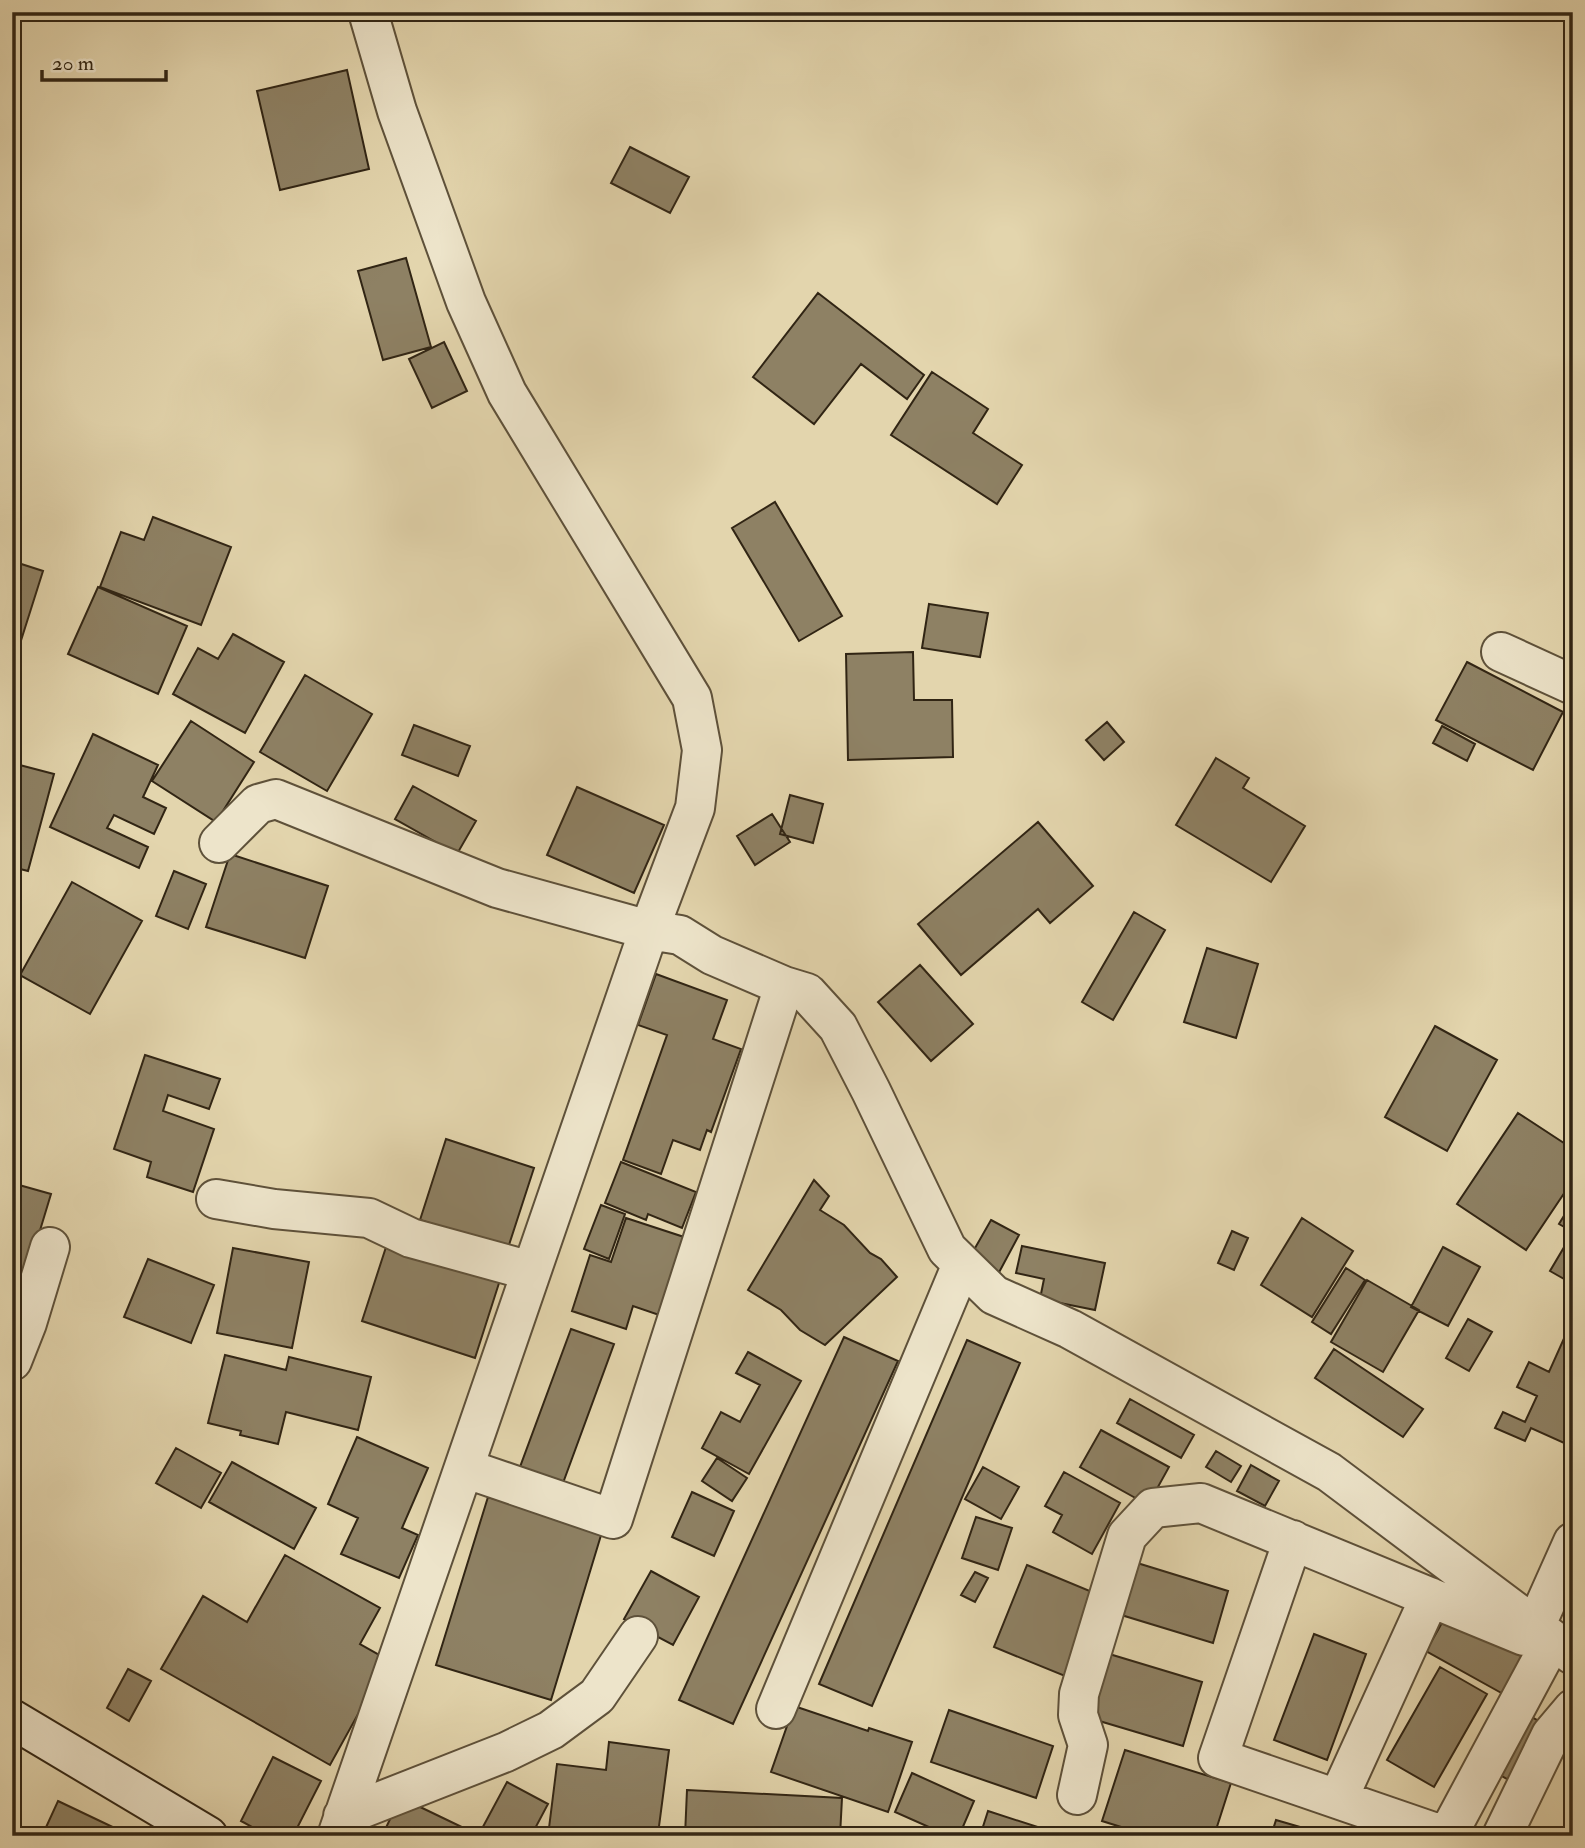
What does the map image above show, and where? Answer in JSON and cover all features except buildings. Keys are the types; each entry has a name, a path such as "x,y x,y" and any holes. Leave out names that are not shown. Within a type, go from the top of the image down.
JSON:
{"street":[{"path":"340,1826 649,930 695,808 702,750 692,698 507,393 461,289 397,111 368,12"},
{"path":"1501,652 1573,685"},
{"path":"219,843 258,804 276,799 497,888 649,930 680,935 712,955 807,993 838,1027 947,1250 994,1295 1069,1329 1329,1472 1557,1646"},
{"path":"464,1468 613,1519 784,986"},
{"path":"216,1199 274,1209 369,1218 411,1238 531,1271"},
{"path":"12,1361 27,1323 50,1247"},
{"path":"776,1709 962,1264"},
{"path":"1077,1795 1088,1745 1078,1715 1079,1694 1127,1536 1153,1508 1201,1503 1557,1646"},
{"path":"1293,1540 1217,1758 1446,1836 1557,1646 1573,1542"},
{"path":"1338,1799 1430,1597"},
{"path":"340,1826 551,1730 597,1696 638,1636"},
{"path":"1502,1836 1551,1735 1573,1709"},
{"path":"12,1719 208,1836"}]}
